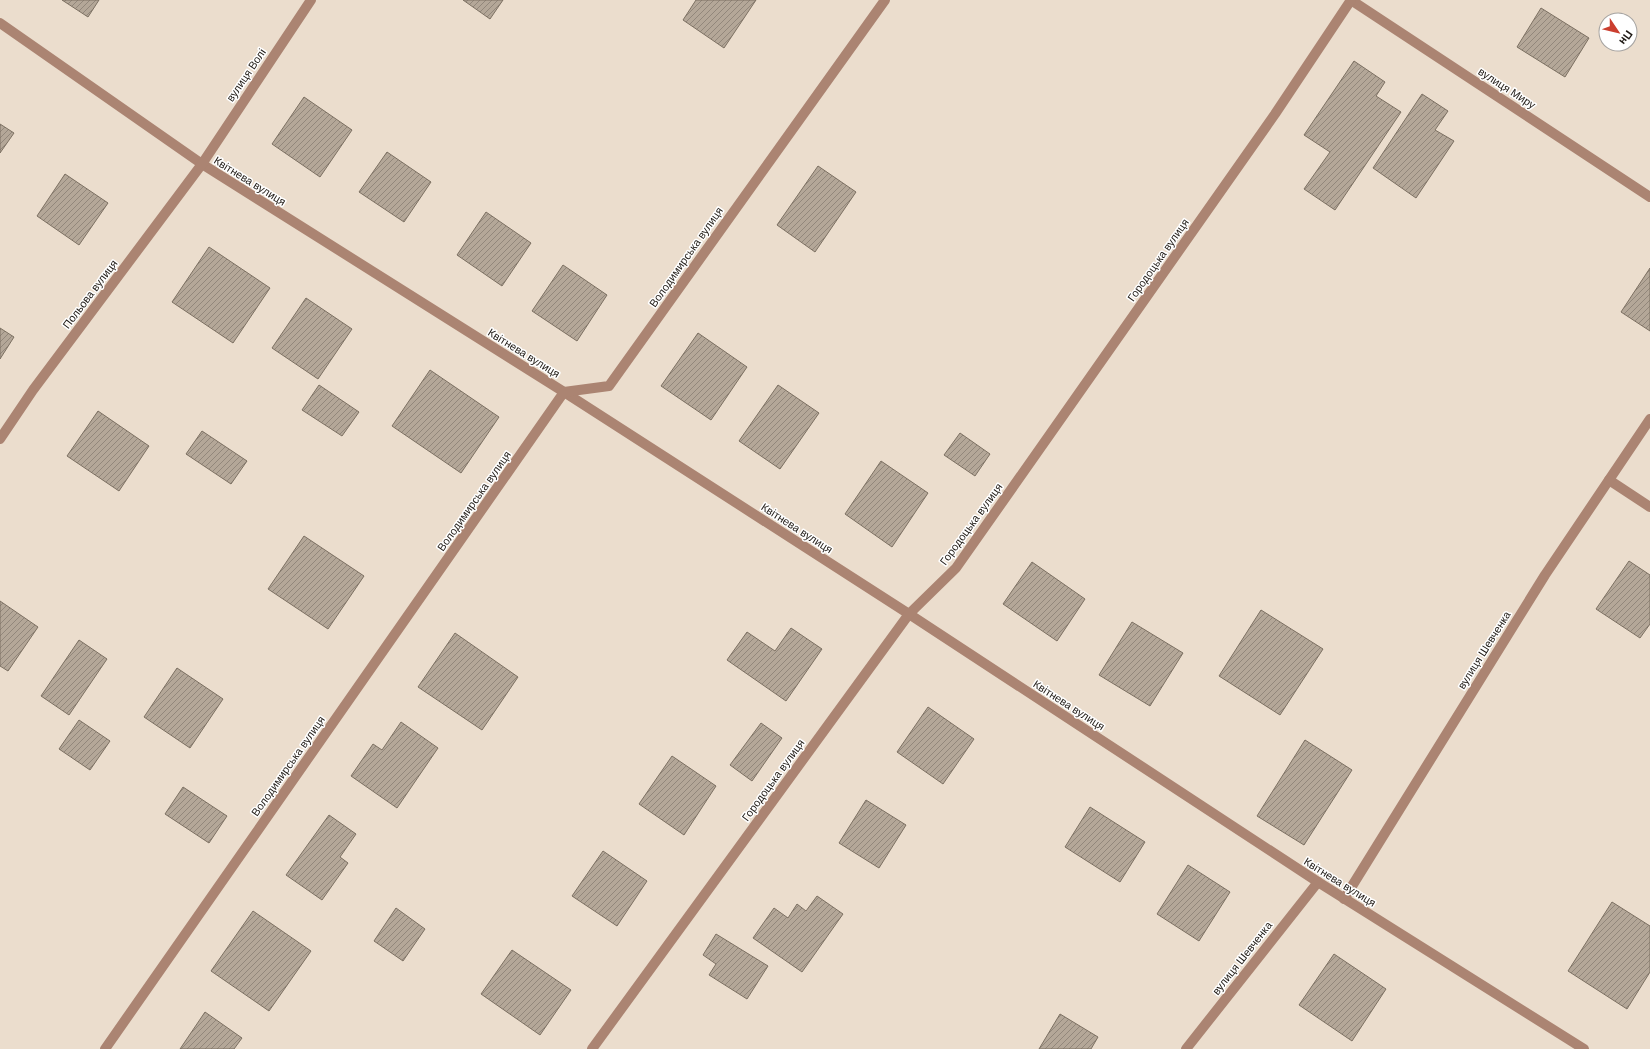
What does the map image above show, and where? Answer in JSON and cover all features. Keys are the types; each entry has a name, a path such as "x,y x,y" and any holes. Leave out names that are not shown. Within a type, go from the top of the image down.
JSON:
{"street":[{"name":"вулиця Волі","path":"202,164 311,0"},
{"name":"Володимирська вулиця","path":"105,1049 564,392 609,386 884,0"},
{"name":"вулиця Миру","path":"1351,0 1650,197"},
{"name":"Городоцька вулиця","path":"592,1049 909,614 956,568 1271,120 1351,0"},
{"name":"Квітнева вулиця","path":"0,23 202,164 564,392 909,614 1344,899 1584,1049"},
{"name":"Польова вулиця","path":"0,439 38,383 202,164"},
{"name":"вулиця Шевченка","path":"1344,899 1545,575 1650,419"},
{"path":"1609,480 1650,507"},
{"name":"вулиця Шевченка","path":"1186,1049 1318,882"}],"building":[{"path":"62,0 99,0 88,17"},
{"path":"463,0 503,0 490,19"},
{"path":"696,0 756,0 724,48 683,20"},
{"path":"1541,8 1589,38 1565,77 1517,47"},
{"path":"1354,61 1385,82 1376,96 1401,112 1335,210 1304,189 1330,152 1304,135"},
{"path":"1422,94 1448,111 1435,130 1454,141 1416,198 1373,168"},
{"path":"304,97 352,130 320,177 272,144"},
{"path":"0,124 14,133 0,153"},
{"path":"387,152 431,182 404,222 359,192"},
{"path":"818,166 856,192 815,252 777,225"},
{"path":"65,174 108,203 79,245 37,216"},
{"path":"486,212 531,243 502,286 457,255"},
{"path":"209,247 270,288 233,343 172,302"},
{"path":"563,265 607,295 577,341 532,311"},
{"path":"1650,268 1650,331 1621,312"},
{"path":"306,298 352,329 318,379 272,348"},
{"path":"0,328 14,337 0,359"},
{"path":"698,333 747,367 711,420 661,386"},
{"path":"430,370 499,417 461,473 392,426"},
{"path":"319,385 359,412 342,436 302,410"},
{"path":"778,385 819,413 780,469 739,441"},
{"path":"98,411 149,446 119,491 67,456"},
{"path":"202,431 247,461 231,484 186,454"},
{"path":"960,433 990,454 975,476 944,455"},
{"path":"881,461 928,493 892,547 845,514"},
{"path":"304,536 364,576 328,629 268,589"},
{"path":"1629,561 1650,575 1650,624 1640,638 1596,609"},
{"path":"1032,562 1085,599 1057,641 1003,604"},
{"path":"0,601 38,627 8,671 0,666"},
{"path":"1261,610 1323,649 1280,715 1219,676"},
{"path":"1132,622 1183,653 1150,706 1099,675"},
{"path":"791,628 822,649 786,701 727,660 747,632 775,651"},
{"path":"455,633 518,677 482,730 418,687"},
{"path":"79,640 107,659 69,715 41,696"},
{"path":"177,668 223,699 190,748 144,717"},
{"path":"928,707 974,739 943,784 897,752"},
{"path":"79,720 110,741 90,770 59,749"},
{"path":"401,722 438,748 397,808 351,776 373,744 382,750"},
{"path":"761,723 782,738 752,781 730,765"},
{"path":"1305,740 1352,770 1304,845 1257,816"},
{"path":"672,756 716,786 684,835 639,804"},
{"path":"183,787 227,816 209,843 165,814"},
{"path":"866,800 906,825 879,868 839,843"},
{"path":"1090,807 1145,842 1120,882 1065,847"},
{"path":"329,815 356,834 340,857 348,863 322,900 286,875"},
{"path":"603,851 647,881 617,926 572,896"},
{"path":"1188,865 1230,892 1199,941 1157,914"},
{"path":"817,896 843,914 802,972 753,938 774,908 788,918 797,904 806,911"},
{"path":"1612,902 1650,926 1650,972 1627,1009 1568,971"},
{"path":"396,908 425,929 403,961 374,941"},
{"path":"253,911 311,951 269,1011 211,971"},
{"path":"716,934 768,966 747,999 709,975 716,964 703,955"},
{"path":"512,950 571,990 540,1035 481,994"},
{"path":"1334,954 1386,989 1352,1041 1299,1005"},
{"path":"205,1012 242,1038 234,1049 180,1049"},
{"path":"1060,1014 1098,1037 1091,1049 1039,1049"}]}
